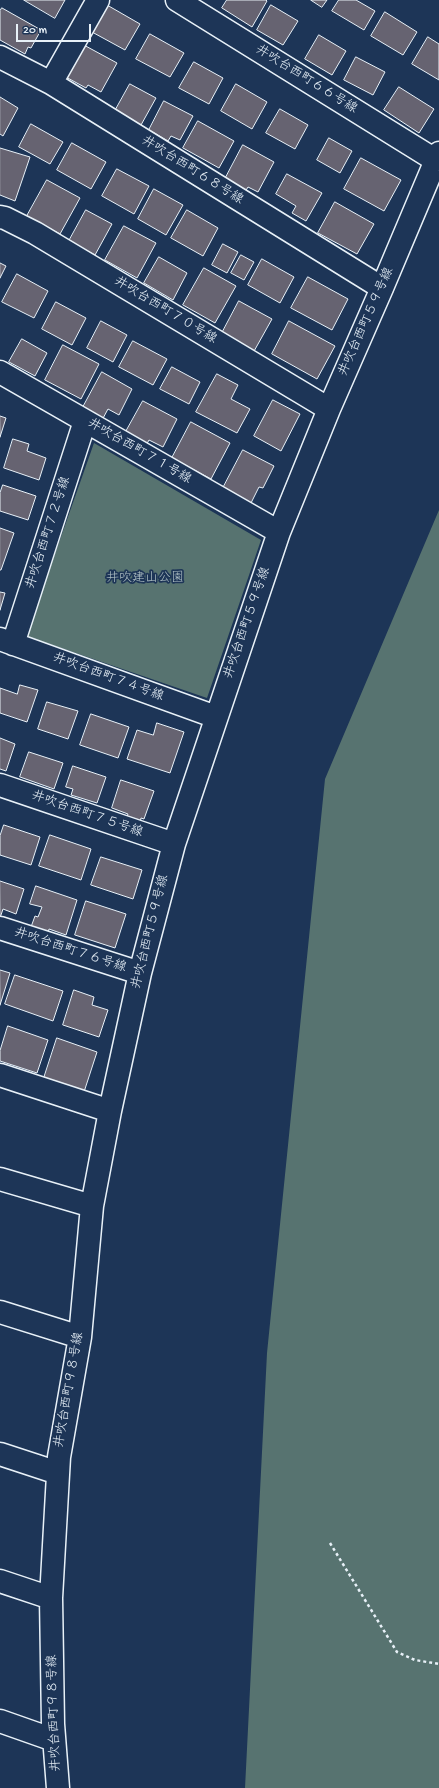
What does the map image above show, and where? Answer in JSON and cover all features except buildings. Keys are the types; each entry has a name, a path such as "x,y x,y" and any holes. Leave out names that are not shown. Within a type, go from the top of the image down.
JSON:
{"street":[{"path":"51,83 98,0"},
{"name":"井吹台西町６６号線","path":"177,0 437,157"},
{"name":"井吹台西町６８号線","path":"0,57 51,83 382,288"},
{"name":"井吹台西町５９号線","path":"110,1111 140,973 174,844 279,532 329,409 437,157"},
{"name":"井吹台西町７０号線","path":"0,217 35,233 329,409"},
{"name":"井吹台西町７１号線","path":"0,372 279,532"},
{"name":"井吹台西町７２号線","path":"7,642 85,421"},
{"name":"井吹台西町７４号線","path":"7,642 216,717"},
{"name":"井吹台西町７５号線","path":"0,785 174,844"},
{"name":"井吹台西町７６号線","path":"0,928 140,973"},
{"path":"0,1075 110,1111"},
{"name":"井吹台西町９８号線","path":"58,1788 54,1740 51,1598 59,1457 80,1337 92,1206 110,1111"},
{"path":"0,1179 92,1206"},
{"path":"0,1312 80,1337"},
{"path":"0,1454 58,1474"},
{"path":"0,1581 51,1598"},
{"path":"0,1721 54,1740"}],"path":[{"path":"330,1543 397,1652 415,1660 439,1664"}],"green space":[{"name":"井吹建山公園","path":"94,443 261,540 207,698 26,636"},
{"path":"439,510 439,1788 245,1788 267,1353 325,779"}]}
